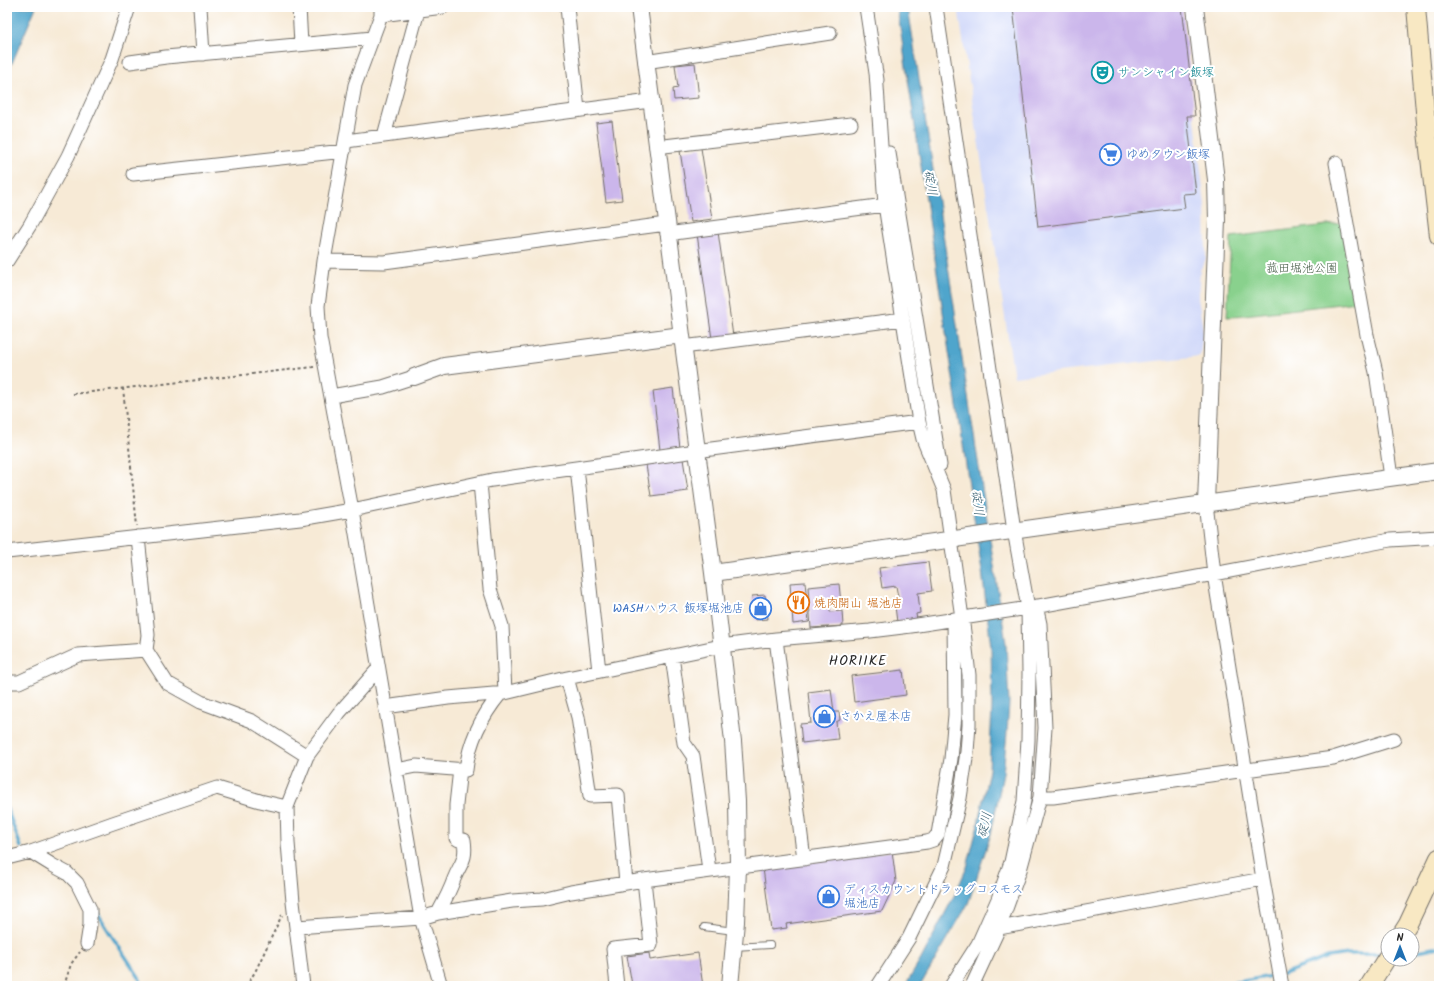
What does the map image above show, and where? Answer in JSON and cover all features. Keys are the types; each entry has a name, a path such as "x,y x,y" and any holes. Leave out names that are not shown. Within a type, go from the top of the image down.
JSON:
{"main road":[{"path":"1416,7 1433,122 1439,236"},
{"path":"1406,927 1439,858"},
{"path":"1369,986 1381,967"}],"street":[{"path":"7,261 30,225 68,156 112,59 129,7"},
{"path":"200,7 203,54"},
{"path":"299,7 301,44"},
{"path":"441,986 421,918 352,510 320,338 318,306 324,261 355,85 373,38 381,11 443,7"},
{"path":"567,7 578,110"},
{"path":"638,7 713,574 733,741 737,801 738,867 730,986"},
{"path":"866,7 952,539 960,618 969,675 969,725 967,752 960,798 944,866 909,938 878,986"},
{"path":"936,7 1012,530 1029,608 1028,740 1022,808 1011,862 998,899 978,944 951,986"},
{"path":"1195,7 1216,180 1217,214 1206,503 1214,574 1280,982"},
{"path":"384,136 419,9"},
{"path":"645,62 830,33"},
{"path":"130,62 373,38"},
{"path":"876,72 885,205 919,422 944,490"},
{"path":"133,174 345,146 384,136 650,101"},
{"path":"656,147 851,124"},
{"path":"1336,163 1367,335 1376,372 1391,477"},
{"path":"324,261 384,262 885,205"},
{"path":"330,396 383,387 444,366 903,320"},
{"path":"7,552 300,519 352,510 480,483 696,451 919,422"},
{"path":"577,468 599,671"},
{"path":"713,574 1012,530 1439,471"},
{"path":"396,770 416,766 466,770 468,754 472,742 490,705 502,694 502,626 490,589 480,483"},
{"path":"138,537 148,635 146,650 166,683 201,702 252,721 307,756"},
{"path":"385,707 448,698 502,694 566,678 721,646 776,639 870,631 1029,608 1390,540 1439,537"},
{"path":"972,986 999,928 1020,870 1040,797 1045,728 1040,624 1029,608"},
{"path":"297,927 421,918 438,913 512,901 542,899 571,892 709,870 804,859 933,840 938,834 952,759 960,618"},
{"path":"776,639 804,859"},
{"path":"7,682 20,682 78,655 146,650"},
{"path":"672,656 684,743 693,756 709,870"},
{"path":"303,986 293,902 288,843 287,807 307,756 339,713 378,669"},
{"path":"566,678 578,717 590,796 618,795 626,883"},
{"path":"1040,797 1053,797 1333,758 1394,739"},
{"path":"438,913 450,892 455,877 462,866 464,857 464,840 459,840 456,838 456,805 460,769"},
{"path":"7,858 31,852 217,788 260,801 287,807"},
{"path":"31,852 67,873 77,883 90,909 90,925 87,944"},
{"path":"999,928 1263,879"},
{"path":"617,986 613,949 651,944 644,880"}],"lane":[{"path":"704,927 734,939 770,945"}],"path":[{"path":"73,394 325,366"},
{"path":"124,388 138,537"},
{"path":"246,986 255,972 283,912 293,902"},
{"path":"64,986 71,964 87,944"}],"shaded area":[{"path":"958,7 1182,7 1205,206 1206,259 1200,270 1198,298 1203,330 1200,356 1014,377"}],"green space":[{"name":"菰田堀池公園","path":"1343,223 1357,302 1227,317 1231,237"}],"water":[{"path":"7,7 36,7 7,75"},
{"name":"碇川","path":"897,7 908,7 1006,643 1009,703 1003,774 991,834 968,904 920,986 905,986 955,894 967,867 978,824 989,770 992,707 991,647 982,571"}],"building":[{"name":"ゆめタウン飯塚","path":"1013,7 1182,7 1195,116 1187,116 1196,193 1183,194 1185,208 1038,227"},
{"path":"695,63 699,98 674,100 673,89 678,88 675,65"},
{"path":"612,121 622,200 606,202 596,123"},
{"path":"701,148 712,219 691,222 680,151"},
{"path":"718,232 733,336 712,339 697,234"},
{"path":"673,388 680,448 660,450 653,391"},
{"path":"683,459 688,491 651,496 646,465"},
{"path":"928,562 932,591 918,593 920,613 916,614 917,620 897,622 894,598 898,597 896,586 882,588 879,568"},
{"name":"焼肉開山 堀池店","path":"805,582 809,622 793,624 790,583"},
{"path":"839,584 841,603 830,604 830,612 842,611 843,626 811,628 808,587"},
{"name":"WASHハウス 飯塚堀池店","path":"765,595 768,619 755,620 752,596"},
{"path":"903,670 906,695 854,702 851,676"},
{"name":"さかえ屋本店","path":"831,689 834,712 839,712 840,720 836,722 838,739 802,743 800,724 811,723 808,692"},
{"name":"ディスカウントドラッグコスモス 堀池店","path":"892,851 896,881 882,911 786,924 787,928 771,930 763,868"},
{"path":"649,953 650,960 698,953 703,986 632,985 627,956"}],"waterway":[{"path":"7,809 21,847"},
{"path":"94,907 139,977 142,986"},
{"path":"1420,951 1439,947"},
{"path":"1283,974 1328,957 1348,954 1380,954"},
{"path":"1215,986 1277,975"}],"place":[{"name":"サンシャイン飯塚","path":"1102,72"},
{"name":"ゆめタウン飯塚","path":"1111,154"},
{"name":"焼肉開山 堀池店","path":"799,603"},
{"name":"WASHハウス 飯塚堀池店","path":"760,608"},
{"name":"さかえ屋本店","path":"825,716"},
{"name":"ディスカウントドラッグコスモス 堀池店","path":"828,896"}],"district":[{"name":"HORIIKE","path":"858,661"}]}
